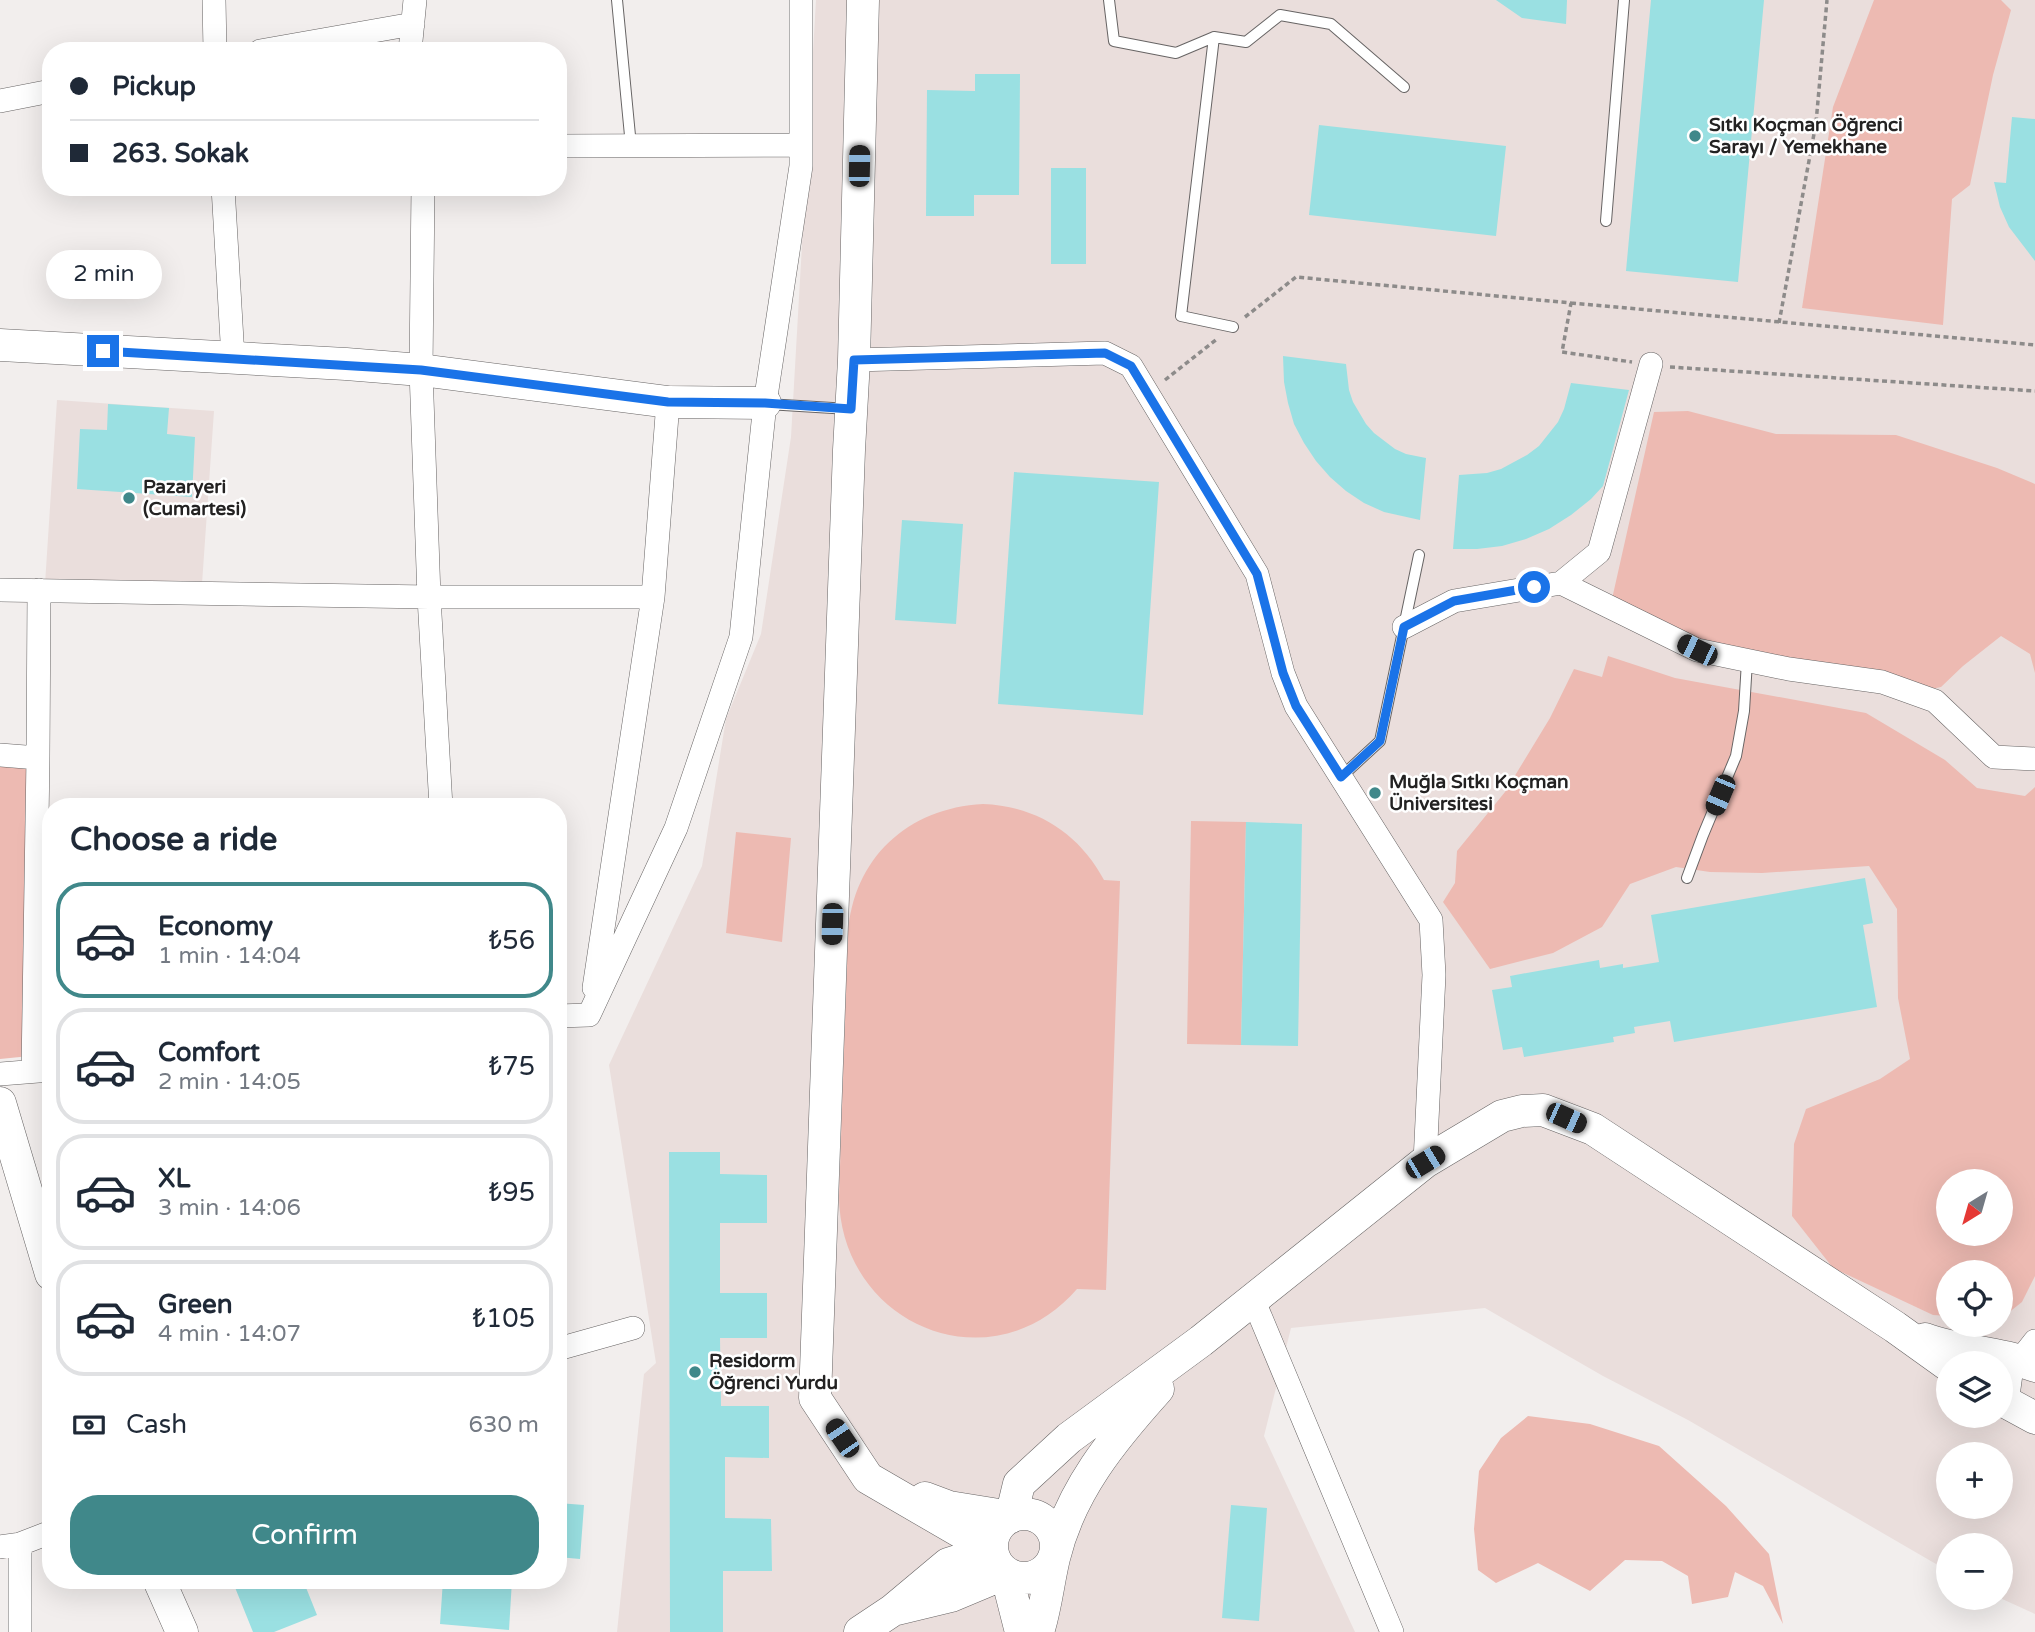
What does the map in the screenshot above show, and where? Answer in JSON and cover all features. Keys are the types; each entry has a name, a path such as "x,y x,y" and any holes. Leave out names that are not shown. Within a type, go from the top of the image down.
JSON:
{"street":[{"path":"214,0 215,42"},
{"path":"411,42 415,0"},
{"path":"589,1015 676,828 741,637 765,403 801,166 801,0"},
{"path":"863,0 854,360 815,1398 868,1478 1021,1578 1031,1578 1041,1574 1049,1566 1077,1495 1122,1430 1201,1341"},
{"path":"311,42 413,24"},
{"path":"0,101 42,93"},
{"path":"567,146 801,145"},
{"path":"224,196 233,358"},
{"path":"423,196 421,370 429,597 440,798"},
{"path":"0,345 421,370 668,402 765,403"},
{"path":"854,360 1105,353 1131,366 1257,574 1283,673 1296,706 1431,920 1434,975 1425,1162"},
{"path":"1404,627 1454,601 1561,583 1599,552 1651,364"},
{"path":"589,1015 653,597 668,402"},
{"path":"1561,583 1697,650 1789,669 1882,682 1935,701 1993,757 2035,759"},
{"path":"0,590 429,597 653,597"},
{"path":"0,1074 42,1071 39,590"},
{"path":"0,755 38,758"},
{"path":"567,1016 589,1015"},
{"path":"1012,1517 1019,1484 1069,1438 1201,1341 1425,1162 1502,1116 1522,1111 1543,1110 1592,1129 1895,1326 1936,1356"},
{"path":"2,1116 42,1245"},
{"path":"1253,1299 1392,1632"},
{"path":"1895,1326 1935,1343 1964,1350 2030,1355"},
{"path":"567,1346 633,1328"},
{"path":"2013,1372 2030,1355"},
{"path":"2013,1406 2035,1418"},
{"path":"868,1478 949,1507 1012,1517"},
{"path":"1021,1632 992,1540 1003,1522 1022,1514 1042,1520 1054,1536 1056,1546 1046,1608 1038,1632"},
{"path":"20,1632 10,1545 42,1535"},
{"path":"860,1632 893,1610 948,1564 999,1562"},
{"path":"163,1589 182,1632"}],"lane":[{"path":"617,0 631,146"},
{"path":"1108,0 1114,41 1176,53 1214,37 1246,42 1280,15 1331,24 1404,87"},
{"path":"1606,221 1624,0"},
{"path":"1214,37 1181,316 1233,327"},
{"path":"765,403 851,409"},
{"path":"1341,777 1380,741 1419,555"},
{"path":"1687,878 1736,756 1744,711 1747,661"}],"path":[{"path":"1779,323 1815,123 1827,0"},
{"path":"1163,382 1296,277 2035,345"},
{"path":"1571,303 1562,352 1686,369 2035,391"}],"shaded area":[{"name":"Muğla Sıtkı Koçman Üniversitesi","path":"816,0 2035,0 2035,1614 2013,1604 2013,1533 1936,1533 1936,1564 1688,1420 1603,1376 1485,1308 1291,1328 1264,1436 1355,1632 617,1632 644,1374 656,1363 609,1065 702,866 726,719 761,634 791,437"},
{"path":"1874,0 2001,0 2011,10 1993,75 1970,185 1952,199 1943,325 1802,308 1833,107"},
{"name":"Pazaryeri (Cumartesi)","path":"57,400 214,411 202,584 45,584"},
{"path":"1688,411 1776,434 1896,435 1997,468 2035,484 2035,673 2030,654 2001,636 1941,687 1899,696 1733,651 1636,615 1612,599 1654,412"},
{"path":"1608,656 1675,678 1866,713 1945,760 1977,788 2025,796 2035,787 2035,1276 2022,1302 2013,1309 2013,1260 1936,1260 1936,1315 1933,1315 1833,1268 1792,1216 1794,1144 1806,1109 1880,1079 1910,1059 1898,998 1897,909 1869,866 1762,873 1710,872 1676,867 1630,884 1602,927 1553,953 1490,969 1443,902 1455,883 1457,851 1505,792 1550,718 1574,669 1602,677"},
{"path":"0,764 29,767 30,1056 0,1059"},
{"path":"983,804 1021,810 1054,825 1082,849 1104,880 1120,881 1106,1290 1077,1289 1042,1319 1004,1334 964,1337 926,1328 892,1308 865,1279 846,1241 839,1196 848,934 852,907 861,882 873,861 889,842 931,815"},
{"path":"1191,821 1246,822 1241,1045 1187,1044"},
{"path":"736,832 791,838 782,942 726,933"},
{"path":"1528,1416 1590,1424 1659,1446 1726,1506 1769,1554 1783,1624 1763,1586 1735,1572 1728,1597 1692,1604 1688,1576 1662,1561 1625,1560 1590,1591 1538,1563 1496,1583 1478,1570 1474,1529 1479,1471 1501,1438"}],"building":[{"path":"1496,0 1567,0 1566,24 1522,18"},
{"name":"Sıtkı Koçman Öğrenci Sarayı / Yemekhane","path":"1651,0 1764,0 1738,282 1626,271"},
{"path":"975,74 1020,74 1019,195 974,195 974,216 926,216 927,90 975,91"},
{"path":"2012,117 2035,119 2035,261 2009,227 2000,207 1994,182 2006,183"},
{"path":"1319,125 1506,146 1496,236 1309,215"},
{"path":"1051,168 1086,168 1086,264 1051,264"},
{"path":"1283,356 1346,364 1353,402 1366,424 1395,449 1426,458 1420,520 1384,512 1364,503 1330,477 1316,461 1294,424 1284,382"},
{"path":"1571,383 1629,390 1603,486 1571,515 1526,539 1502,546 1453,549 1459,475 1501,469 1539,446 1558,422"},
{"path":"108,404 169,408 167,434 195,437 192,497 77,489 80,429 107,430"},
{"path":"1014,472 1159,482 1143,715 998,704"},
{"path":"902,520 963,524 956,624 895,620"},
{"path":"1246,822 1302,824 1298,1046 1241,1045"},
{"path":"1865,878 1873,923 1863,925 1877,1007 1674,1042 1670,1021 1634,1027 1635,1033 1613,1037 1614,1042 1524,1057 1522,1047 1503,1050 1492,990 1512,987 1510,976 1599,960 1600,968 1623,964 1623,968 1659,962 1651,915"},
{"name":"Residorm Öğrenci Yurdu","path":"669,1152 720,1152 720,1174 767,1175 767,1223 720,1223 720,1293 767,1293 767,1338 720,1338 721,1406 769,1406 769,1458 725,1457 725,1518 771,1519 772,1571 723,1571 723,1632 670,1632"},
{"path":"567,1504 584,1505 580,1559 567,1558"},
{"path":"1231,1505 1267,1508 1259,1621 1222,1618"},
{"path":"236,1589 307,1589 317,1615 274,1632 253,1632"},
{"path":"442,1589 511,1589 509,1630 440,1624"}],"place":[{"name":"Sıtkı Koçman Öğrenci Sarayı / Yemekhane","path":"1695,136"},
{"name":"Pazaryeri (Cumartesi)","path":"129,498"},
{"name":"Muğla Sıtkı Koçman Üniversitesi","path":"1375,793"},
{"name":"Residorm Öğrenci Yurdu","path":"695,1372"}],"route":[{"path":"103,351 421,370 668,402 765,403 851,409 854,360 1105,353 1131,366 1257,574 1283,673 1296,706 1341,777 1380,741 1404,627 1454,601 1534,587"}]}
